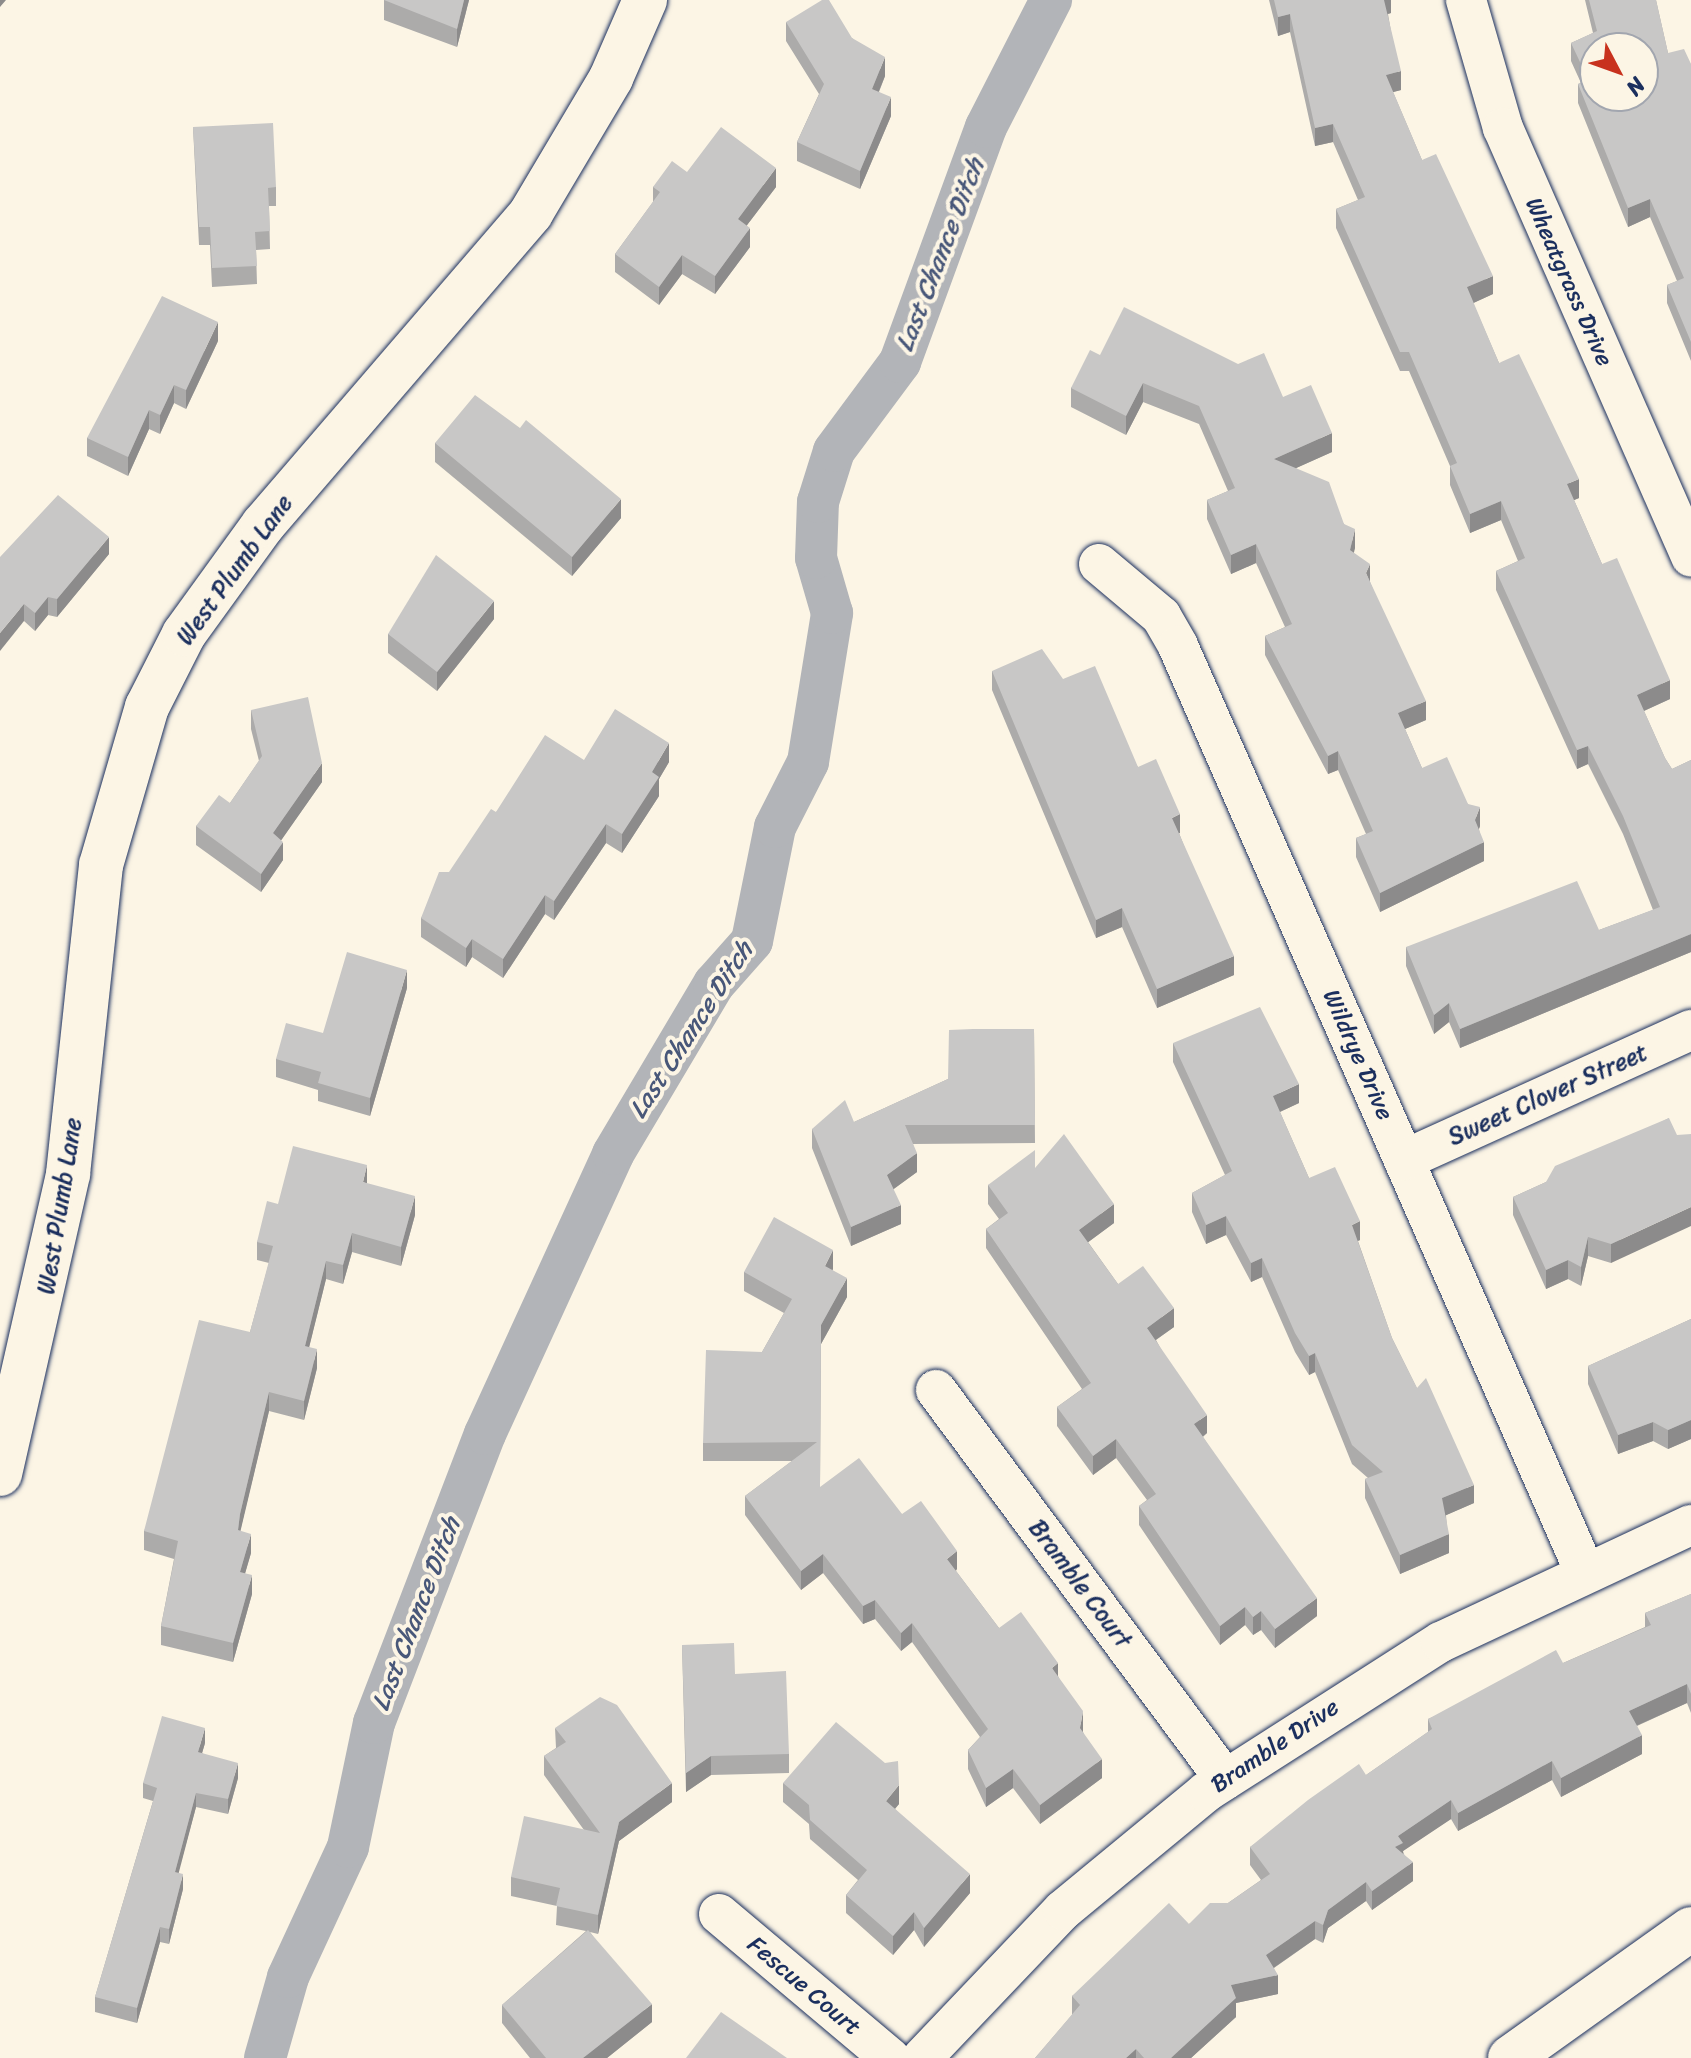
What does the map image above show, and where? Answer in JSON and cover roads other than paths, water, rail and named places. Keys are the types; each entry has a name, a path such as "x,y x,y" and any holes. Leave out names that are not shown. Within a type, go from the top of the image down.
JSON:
{"main road":[{"name":"West Plumb Lane","path":"0,1474 68,1174 101,865 147,707 184,634 263,525 531,213 611,78 645,0"},
{"path":"1510,2058 1691,1929"}],"street":[{"name":"Wheatgrass Drive","path":"1466,0 1503,128 1691,557"},
{"name":"Wildrye Drive","path":"1099,564 1143,598 1178,646 1584,1570"},
{"name":"Sweet Clover Street","path":"1404,1160 1691,1030"},
{"name":"Bramble Court","path":"936,1390 1225,1779"},
{"name":"Bramble Drive","path":"922,2058 1063,1910 1225,1779 1428,1649 1584,1570 1691,1525"},
{"name":"Fescue Court","path":"719,1914 890,2058"}],"waterway":[{"name":"Last Chance Ditch","path":"265,2058 288,1977 348,1847 374,1723 485,1434 613,1154 714,984 752,941 775,827 808,762 832,613 816,558 818,502 834,451 900,362 986,127 1051,0"}]}
